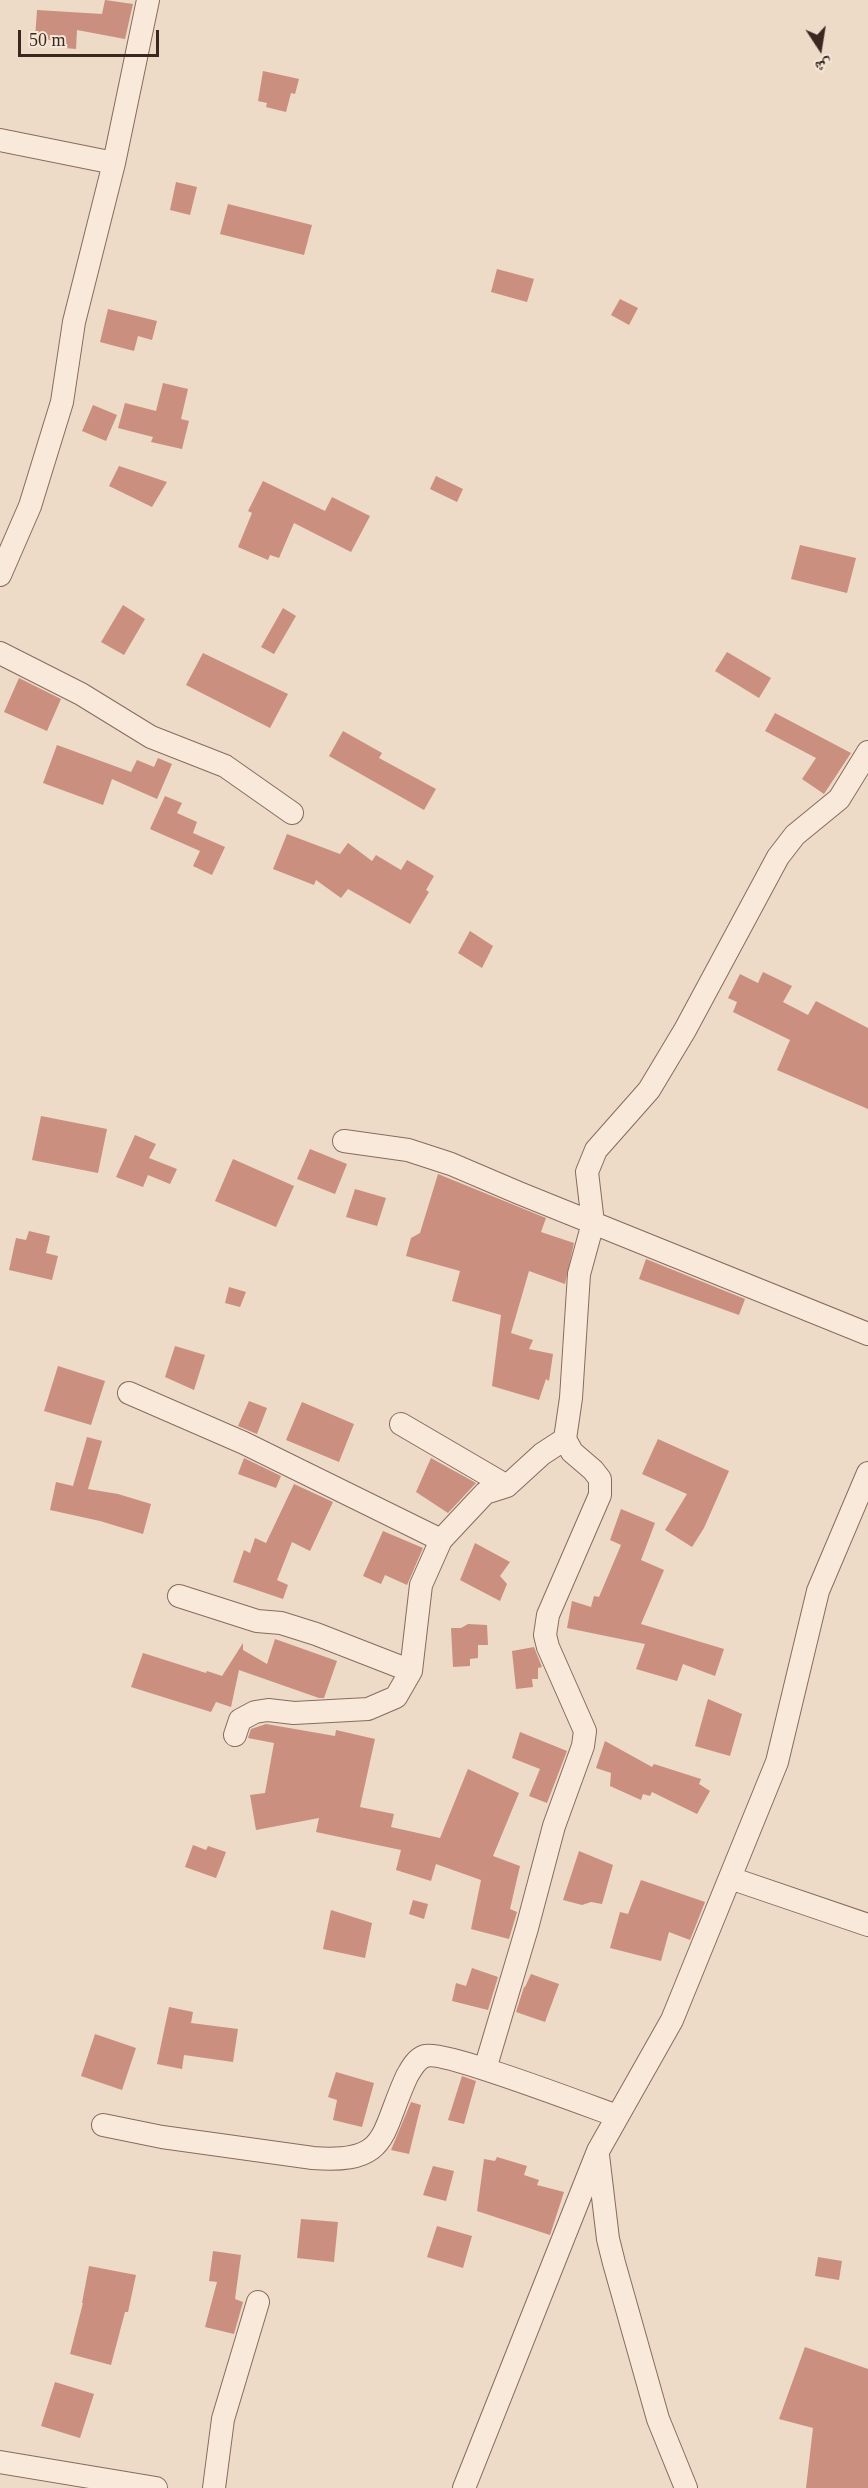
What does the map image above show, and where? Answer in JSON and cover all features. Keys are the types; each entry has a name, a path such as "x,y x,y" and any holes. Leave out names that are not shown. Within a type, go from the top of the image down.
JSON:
{"street":[{"path":"1,568 30,506 62,402 74,322 114,163 148,0"},
{"path":"0,140 114,163"},
{"path":"0,653 81,694 152,737 225,766 292,813"},
{"path":"485,2069 527,1928 554,1826 583,1746 585,1731 548,1647 545,1635 548,1615 600,1495 600,1479 572,1452 565,1439 571,1398 579,1274 593,1223 587,1172 596,1150 655,1080 685,1030 778,857 795,835 839,799 868,752"},
{"path":"344,1141 408,1150 451,1164 868,1334"},
{"path":"129,1393 244,1443 441,1540"},
{"path":"401,1424 507,1486"},
{"path":"235,1735 240,1720 255,1712 343,1712 368,1709 396,1697 411,1671 421,1585 441,1540 485,1494 507,1486 542,1454 565,1439"},
{"path":"464,2488 598,2151 672,2020 777,1762 818,1591 868,1473"},
{"path":"178,1596 238,1616 281,1623 316,1634 411,1671"},
{"path":"730,1878 868,1924"},
{"path":"104,2125 208,2144 338,2160 359,2156 374,2149 413,2065 424,2056 437,2055 485,2069 617,2116"},
{"path":"598,2151 608,2239 614,2263 658,2419 686,2488"},
{"path":"214,2488 223,2419 258,2302"},
{"path":"0,2462 156,2488"}],"building":[{"path":"105,0 133,4 125,39 77,30 76,49 54,47 54,40 35,39 37,10 102,14"},
{"path":"263,71 299,79 295,94 291,93 286,112 266,107 267,103 258,101"},
{"path":"176,182 197,187 190,215 170,210"},
{"path":"228,204 312,225 304,255 220,234"},
{"path":"497,269 534,279 527,302 491,292"},
{"path":"620,299 638,308 629,325 611,315"},
{"path":"108,309 157,321 152,340 138,336 134,351 100,342"},
{"path":"163,383 188,389 181,419 189,421 182,449 151,442 153,437 118,428 125,403 156,411"},
{"path":"93,405 117,415 106,441 82,431"},
{"path":"119,466 167,482 152,507 109,486"},
{"path":"436,476 463,489 457,502 430,489"},
{"path":"263,481 325,511 332,497 370,516 351,552 294,523 279,558 270,555 268,560 238,547 252,513 248,511"},
{"path":"800,545 856,558 847,593 791,579"},
{"path":"123,605 145,619 124,655 101,642"},
{"path":"283,608 296,616 274,654 261,647"},
{"path":"727,652 771,678 759,698 715,671"},
{"path":"203,653 288,694 270,728 186,685"},
{"path":"19,678 61,699 47,731 4,712"},
{"path":"775,713 851,753 824,794 802,779 816,758 765,731"},
{"path":"343,731 382,753 379,758 436,789 424,810 329,756"},
{"path":"57,745 131,772 137,760 154,767 158,758 172,764 157,799 112,779 103,805 43,783"},
{"path":"165,796 182,803 177,813 197,822 193,833 225,847 212,875 193,866 200,851 150,829"},
{"path":"287,834 340,854 348,843 372,861 376,855 401,870 407,860 434,876 426,890 429,892 410,924 348,889 341,898 316,880 314,885 273,869"},
{"path":"470,931 493,946 482,968 458,953"},
{"path":"763,972 792,986 783,1002 808,1015 816,1001 868,1028 868,1109 777,1070 790,1040 733,1012 737,1002 728,998 740,974 758,983"},
{"path":"41,1116 107,1129 98,1173 32,1160"},
{"path":"135,1135 156,1144 149,1158 177,1169 170,1184 148,1175 143,1187 116,1177"},
{"path":"310,1149 347,1164 335,1194 297,1179"},
{"path":"233,1159 294,1186 276,1227 215,1201"},
{"path":"438,1174 546,1218 541,1232 574,1243 565,1284 529,1271 511,1333 533,1340 529,1349 553,1354 549,1381 546,1379 539,1400 492,1386 501,1315 452,1301 460,1271 406,1256 411,1238 420,1233"},
{"path":"355,1189 386,1198 377,1226 346,1217"},
{"path":"29,1231 50,1236 46,1253 58,1256 52,1280 9,1270 16,1238 26,1240"},
{"path":"646,1259 745,1299 739,1315 639,1279"},
{"path":"229,1287 246,1292 240,1307 225,1303"},
{"path":"175,1346 205,1355 194,1390 165,1377"},
{"path":"58,1366 105,1381 91,1425 44,1411"},
{"path":"249,1401 267,1408 257,1434 238,1426"},
{"path":"302,1402 354,1424 339,1462 286,1440"},
{"path":"87,1437 102,1441 88,1489 118,1494 151,1504 143,1534 100,1521 50,1510 56,1482 73,1486"},
{"path":"658,1439 729,1471 704,1528 692,1547 665,1530 687,1494 642,1474"},
{"path":"244,1458 281,1476 276,1488 238,1474"},
{"path":"431,1458 476,1483 448,1513 416,1492"},
{"path":"294,1484 333,1502 310,1551 292,1542 277,1580 288,1585 283,1599 233,1582 244,1550 250,1553 255,1538 266,1543"},
{"path":"621,1509 655,1523 641,1560 664,1570 641,1624 724,1649 715,1676 683,1664 677,1681 636,1669 645,1644 567,1628 572,1601 591,1607 594,1596 599,1597 621,1545 610,1540"},
{"path":"383,1531 423,1548 407,1585 385,1575 381,1584 363,1576"},
{"path":"475,1543 510,1562 500,1576 507,1584 500,1601 460,1580"},
{"path":"468,1624 487,1625 488,1645 478,1645 478,1658 470,1659 470,1666 453,1667 451,1628 461,1628"},
{"path":"275,1639 337,1661 324,1698 239,1670 231,1707 216,1702 211,1712 131,1687 143,1653 222,1676 243,1643 243,1650 267,1664"},
{"path":"534,1647 542,1667 538,1668 538,1679 532,1679 533,1687 516,1689 512,1651"},
{"path":"708,1699 742,1714 730,1756 695,1746"},
{"path":"266,1724 335,1736 336,1730 375,1739 360,1807 394,1814 391,1827 440,1838 468,1769 519,1793 493,1856 520,1866 510,1909 517,1912 509,1939 471,1929 481,1880 436,1864 431,1881 396,1870 401,1850 316,1832 319,1818 256,1830 250,1795 265,1793 274,1743 248,1738 251,1729"},
{"path":"520,1732 567,1751 547,1803 529,1796 540,1769 512,1758"},
{"path":"605,1741 652,1767 654,1764 701,1779 699,1784 710,1791 697,1814 652,1792 650,1796 643,1794 641,1800 610,1786 611,1773 596,1768"},
{"path":"193,1845 206,1850 208,1846 226,1852 216,1878 185,1867"},
{"path":"579,1851 613,1865 602,1904 591,1902 582,1905 563,1900"},
{"path":"641,1880 705,1902 690,1940 669,1932 661,1961 610,1948 620,1912 628,1914"},
{"path":"413,1900 428,1904 424,1919 409,1914"},
{"path":"331,1910 372,1923 365,1958 323,1949"},
{"path":"472,1968 498,1977 488,2010 452,2001 456,1983 466,1986"},
{"path":"531,1974 559,1984 545,2022 516,2012"},
{"path":"169,2007 193,2012 191,2023 238,2029 233,2062 184,2055 182,2069 157,2064"},
{"path":"95,2034 136,2048 122,2090 81,2076"},
{"path":"336,2072 374,2083 362,2127 333,2120 337,2100 328,2097"},
{"path":"462,2076 476,2081 464,2124 448,2120"},
{"path":"411,2102 421,2105 409,2154 391,2150"},
{"path":"497,2157 527,2166 524,2175 539,2180 537,2185 564,2192 550,2235 477,2211 484,2159 495,2161"},
{"path":"433,2166 454,2171 446,2201 423,2195"},
{"path":"301,2219 338,2222 334,2262 297,2258"},
{"path":"437,2226 472,2236 463,2268 427,2257"},
{"path":"213,2251 241,2255 235,2299 243,2302 234,2334 205,2327 217,2282 209,2281"},
{"path":"818,2257 842,2261 839,2280 815,2276"},
{"path":"89,2266 136,2275 128,2312 125,2312 111,2365 70,2354 83,2303"},
{"path":"805,2347 868,2369 868,2488 806,2488 813,2428 779,2419"},
{"path":"55,2382 94,2394 80,2438 41,2426"}]}
